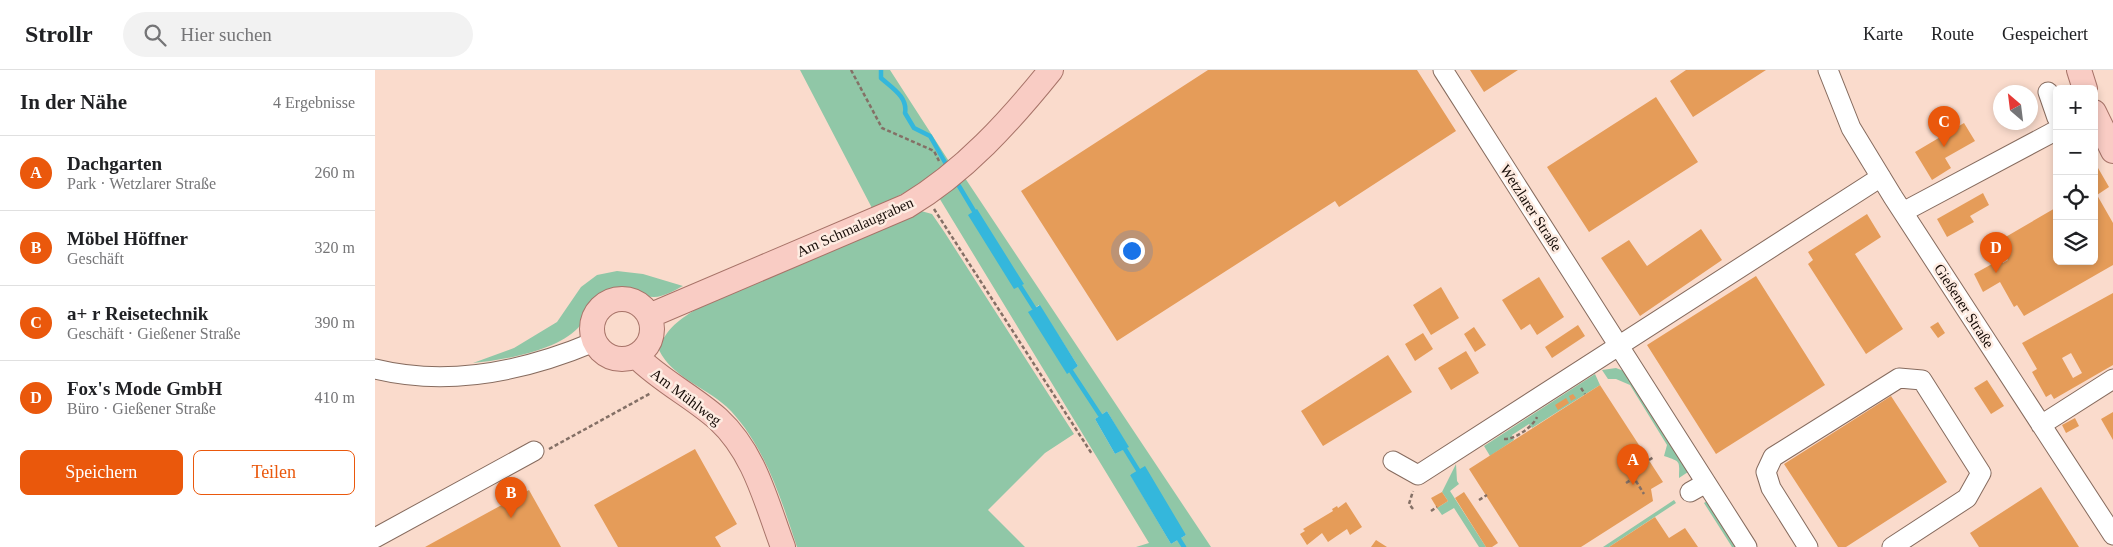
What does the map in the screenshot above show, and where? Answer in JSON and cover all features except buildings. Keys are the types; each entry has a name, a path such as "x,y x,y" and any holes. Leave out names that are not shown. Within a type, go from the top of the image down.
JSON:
{"main road":[{"name":"Am Schmalaugraben","path":"649,316 907,206 925,195 949,179 1008,119 1051,70"},
{"path":"2079,70 2084,85"},
{"path":"2098,120 2113,151"},
{"path":"624,299 634,301 643,307 649,316 652,334 649,343 636,356 620,360 612,358 605,355 594,342 591,332 592,322 597,312 613,300 624,299"},
{"name":"Am Mühlweg","path":"636,356 655,375 717,418 734,435 747,453 765,493 783,547"}],"street":[{"name":"Wetzlarer Straße","path":"1443,70 1619,346 1691,492 1747,547"},
{"name":"Gießener Straße","path":"1828,70 1851,128 1881,177 2113,535"},
{"path":"2048,92 2053,106"},
{"path":"1903,212 2053,132"},
{"path":"1393,461 1418,475 1881,177"},
{"path":"375,369 426,378 453,377 517,368 562,356 594,342"},
{"path":"1808,547 1771,488 1766,472 1773,457 1899,378 1922,380 1981,473 1967,498 1892,547"},
{"path":"2041,425 2113,379"},
{"path":"375,538 538,453"}],"path":[{"path":"851,70 882,128 934,151 949,179"},
{"path":"925,195 1092,454"},
{"path":"1580,386 1585,394"},
{"path":"538,453 651,393"},
{"path":"1509,440 1534,424"},
{"path":"1649,460 1655,457"},
{"path":"1413,509 1409,504 1418,475"},
{"path":"1626,483 1634,478 1644,494"},
{"path":"1479,500 1487,495"},
{"path":"1431,511 1437,507"}],"green space":[{"path":"800,70 890,70 952,166 873,210"},
{"path":"965,178 1211,547 1136,547 1149,543 938,196","holes":["1039,305 1078,366 1067,373 1029,312","1107,411 1128,447 1115,454 1095,419","1130,474 1186,535 1171,544"]},
{"path":"921,211 932,214 1074,434 1045,453 988,510 1025,547 797,547 771,475 754,442 743,426 722,403 673,369 659,350 670,330 680,320 699,307"},
{"path":"617,271 643,274 683,286 658,297 621,290 610,291 598,298 578,328 557,343 514,357 473,363 514,348 557,322 581,287 597,275"},
{"path":"1616,368 1624,371 1688,472 1679,478 1677,461 1664,456 1667,445 1630,385 1616,379 1608,379 1602,370"},
{"path":"1595,374 1600,385 1532,428 1529,424 1512,435 1514,440 1490,456 1484,446"},
{"path":"1456,464 1457,481 1459,484 1450,491 1486,547 1479,547 1454,508 1442,515 1437,508 1448,501 1442,492"},
{"path":"1674,500 1676,503 1609,547 1603,547"},
{"path":"1707,501 1736,547 1732,547 1704,503"}],"water":[{"path":"977,209 1024,284 1014,289 968,215"},
{"path":"1040,305 1078,366 1067,374 1028,312"},
{"path":"1107,411 1129,447 1115,454 1095,419"},
{"path":"1145,466 1186,535 1171,544 1130,475"}],"waterway":[{"path":"881,70 881,78 902,98 905,113 914,128 930,136 946,164"},
{"path":"959,186 974,211"},
{"path":"1020,286 1034,308"},
{"path":"1071,371 1100,415"},
{"path":"1125,449 1138,470"},
{"path":"1179,539 1184,547"}],"place":[{"name":"a+ r Reisetechnik","path":"1944,147"},
{"name":"Fox's Mode GmbH","path":"1996,273"},
{"name":"Dachgarten","path":"1633,485"},
{"name":"Möbel Höffner","path":"511,518"}]}
